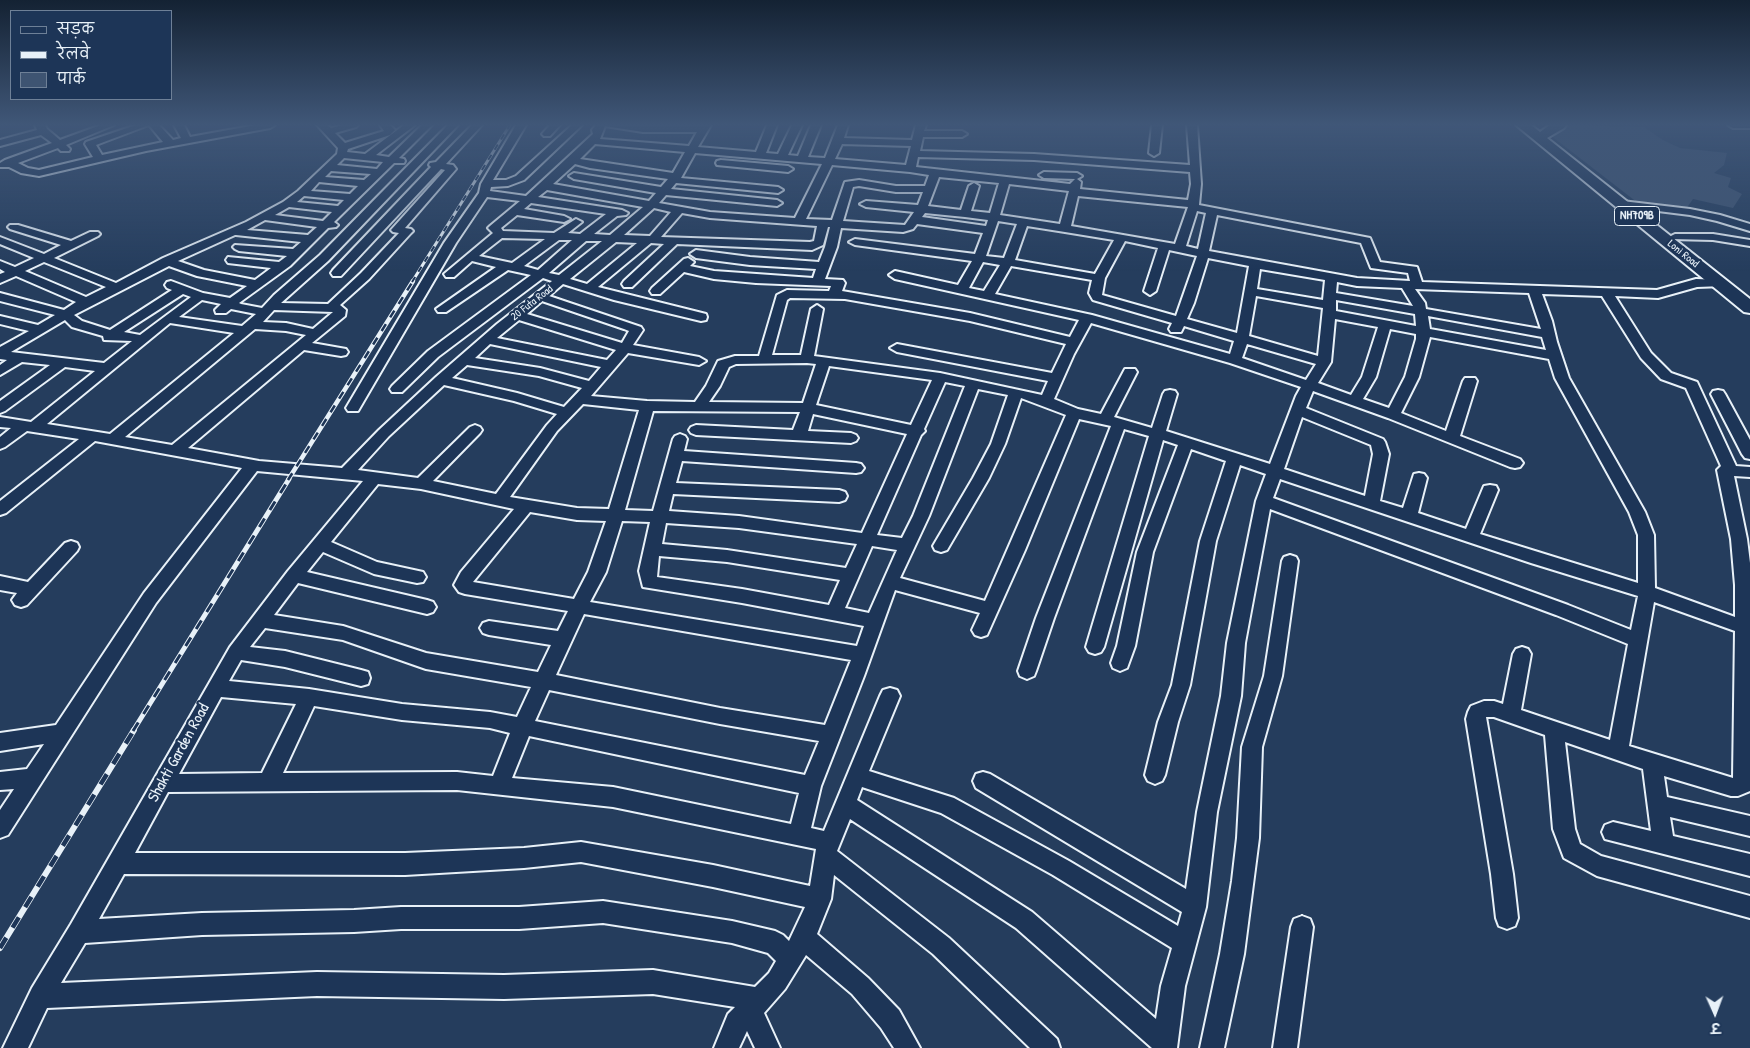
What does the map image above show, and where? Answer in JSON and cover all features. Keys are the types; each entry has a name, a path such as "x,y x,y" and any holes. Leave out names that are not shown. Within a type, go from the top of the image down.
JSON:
{"highway":[{"name":"Loni Road","path":"1591,174 1750,308"},
{"name":"Loni Road","path":"1628,204 1675,236 1750,296"}],"street":[{"path":"2,350 116,286 264,217 287,204 323,174"},
{"path":"226,306 282,266 378,174"},
{"path":"112,440 250,328 355,227 405,174"},
{"path":"337,273 431,174"},
{"path":"334,308 334,304 365,276 407,230 447,174"},
{"path":"353,408 493,174"},
{"path":"500,234 494,228 530,199 542,174"},
{"path":"537,181 549,174"},
{"path":"648,174 778,190"},
{"name":"20 Futa Road","path":"346,474 384,433 441,380 540,296 641,216 677,174"},
{"path":"799,220 822,174"},
{"path":"485,188 508,183 537,181 650,206 710,215 902,229 909,227 922,209 935,174"},
{"path":"943,174 1074,187"},
{"path":"999,174 1074,187 1194,203 1212,210 1366,240 1375,265 1413,270 1412,286 1421,311 1423,339 1412,377 1393,415"},
{"path":"1066,229 1076,174"},
{"path":"1180,248 1194,203 1195,174"},
{"path":"574,176 663,191 778,202"},
{"path":"317,179 368,184"},
{"path":"961,290 979,259 1005,181"},
{"path":"818,281 831,247 836,224 849,184 859,183 896,189 928,189"},
{"path":"965,214 974,186"},
{"path":"1028,194 1074,187"},
{"path":"485,188 530,199 641,216"},
{"path":"302,193 354,198"},
{"path":"287,204 342,210"},
{"path":"866,204 994,217 1165,245 1255,264 1385,324 1554,356"},
{"path":"1628,204 1707,216 1750,228"},
{"path":"589,288 651,239 678,210"},
{"path":"1170,340 1181,320 1203,254 1212,210"},
{"path":"515,211 564,219"},
{"path":"397,388 432,354 541,274 615,212"},
{"path":"690,240 710,215"},
{"path":"264,217 326,225 407,230"},
{"path":"915,220 990,230"},
{"path":"442,310 576,222"},
{"path":"988,295 1008,262 1023,222"},
{"path":"450,274 491,239 500,234 812,246 819,243 823,224"},
{"path":"14,227 72,245"},
{"path":"233,232 311,239"},
{"path":"0,279 94,234"},
{"path":"1675,236 1713,237 1750,243"},
{"path":"1121,238 1099,278 1095,293 1097,297 1324,362"},
{"path":"0,240 116,286"},
{"path":"628,284 675,240"},
{"path":"656,292 710,241"},
{"path":"855,242 1008,262 1099,278"},
{"path":"1150,291 1165,245"},
{"path":"239,247 296,253"},
{"path":"696,254 750,261 823,266"},
{"path":"470,257 511,266 701,317"},
{"path":"232,260 282,266"},
{"path":"167,261 201,273 257,284"},
{"path":"1235,360 1252,292 1255,264"},
{"path":"0,265 86,302"},
{"path":"682,268 714,275 839,283 834,295"},
{"path":"894,276 988,295 1170,340 1355,401 1515,463"},
{"path":"1329,298 1412,286 1658,294 1696,284 1720,283"},
{"path":"109,337 177,287 226,306 268,309 334,308 340,310 340,313 176,450"},
{"path":"1534,289 1546,321 1554,356 1562,378 1637,512 1646,535 1647,592 1618,751"},
{"path":"1252,292 1329,298 1421,311 1548,334"},
{"path":"1606,292 1646,355 1666,376 1692,385 1730,471"},
{"path":"765,358 783,295 834,295 970,316 1074,342"},
{"path":"0,444 29,426 108,368 168,319 200,296"},
{"path":"500,500 552,428 581,399 625,348 636,330 633,327 540,296"},
{"path":"0,297 65,314 77,324 109,337 143,339"},
{"path":"1166,1046 1173,986 1194,907 1207,812 1231,696 1244,590 1264,501 1303,396 1324,362 1329,298"},
{"path":"807,359 817,309"},
{"path":"518,315 625,348 700,361"},
{"path":"1046,402 1087,318"},
{"path":"168,319 250,328 286,327 316,333"},
{"path":"0,320 39,329"},
{"path":"1355,401 1369,377 1385,324"},
{"path":"490,340 610,365"},
{"path":"301,345 341,352"},
{"path":"897,348 1057,378"},
{"path":"2,350 20,357 108,368"},
{"path":"0,371 20,357"},
{"path":"699,407 713,386 724,364 735,360 765,358 807,359 974,383 1016,392 1074,414 1112,421 1158,433 1409,517 1647,592 1744,627"},
{"path":"464,360 540,372 592,386"},
{"path":"799,434 824,362"},
{"path":"0,408 62,363"},
{"path":"1027,671 1130,372"},
{"path":"834,613 918,431 940,377"},
{"path":"441,380 516,397 568,413"},
{"path":"1452,438 1458,414 1470,381"},
{"path":"798,836 811,786 890,582 943,463 974,383"},
{"path":"941,546 981,478 998,444 1016,392"},
{"path":"1096,647 1126,536 1170,394"},
{"path":"1718,394 1750,454"},
{"path":"581,399 647,406 772,406 807,408 918,431"},
{"path":"499,786 522,728 563,639 598,572 647,406"},
{"path":"1298,410 1378,442 1381,454 1371,504"},
{"path":"981,630 1074,414"},
{"path":"0,422 176,450 253,465 346,474 421,484 526,506 577,514 739,522 906,545"},
{"path":"421,484 475,430"},
{"path":"696,430 851,438"},
{"path":"0,509 92,436"},
{"path":"1120,663 1126,646 1145,552 1186,442"},
{"path":"856,468 678,447 666,488 652,549 648,571 649,582 875,621"},
{"path":"1155,774 1172,709 1180,691 1208,541 1234,459"},
{"path":"0,828 150,598 253,465"},
{"path":"1507,918 1502,874 1476,719 1478,712 1484,709 1494,709 1652,763 1731,787 1738,787 1743,784 1746,754 1744,585 1739,538 1725,470 1750,472"},
{"name":"Shakti Garden Road","path":"15,1048 40,996 79,932 236,652 294,576 374,478"},
{"path":"1409,517 1419,478"},
{"path":"666,488 839,496"},
{"path":"1471,537 1490,490"},
{"path":"1264,501 1562,610 1638,641"},
{"path":"526,506 463,584 472,589 581,606 611,614 863,655"},
{"path":"321,544 374,568 417,577"},
{"path":"0,583 27,595 71,547"},
{"path":"652,549 727,556 851,575"},
{"path":"1212,1048 1232,954 1248,838 1252,747 1273,676 1290,561"},
{"path":"294,576 427,607"},
{"path":"890,582 990,609"},
{"path":"261,620 342,633 426,661 486,673 545,681 720,716 831,735"},
{"path":"489,628 563,639"},
{"path":"236,652 285,659 360,678"},
{"path":"1510,715 1522,654"},
{"path":"215,688 309,697 402,712 490,720 811,786"},
{"path":"726,1048 736,1023 776,981 804,938 820,899 828,849 890,696"},
{"path":"268,782 309,697"},
{"path":"1554,730 1564,829 1572,851 1597,865 1750,908"},
{"path":"0,742 61,733"},
{"path":"1652,763 1663,843"},
{"path":"856,776 947,805 1061,868 1185,943"},
{"path":"0,781 33,778"},
{"path":"163,784 457,781 613,797 798,836 828,849 941,946 1048,1048"},
{"path":"983,781 1194,907"},
{"path":"845,804 1024,920 1166,1046"},
{"path":"1657,804 1750,826"},
{"path":"1614,832 1750,865"},
{"path":"117,863 405,864 524,858 582,852 713,876 820,899"},
{"path":"79,932 202,924 354,921 401,918 519,918 603,912 732,932 775,944 791,960"},
{"path":"1285,1048 1302,927"},
{"path":"804,938 860,986 890,1019 908,1048"},
{"path":"40,996 317,984 504,987 653,982 753,1004"},
{"path":"753,1004 768,1048"}],"green space":[{"path":"1600,174 1717,174 1731,178 1728,187 1742,194 1733,208 1693,199 1686,209 1638,203"}],"railway":[{"path":"412,282 479,174"},
{"path":"288,480 413,281"},
{"path":"133,731 289,479"},
{"path":"0,948 134,730"}]}
